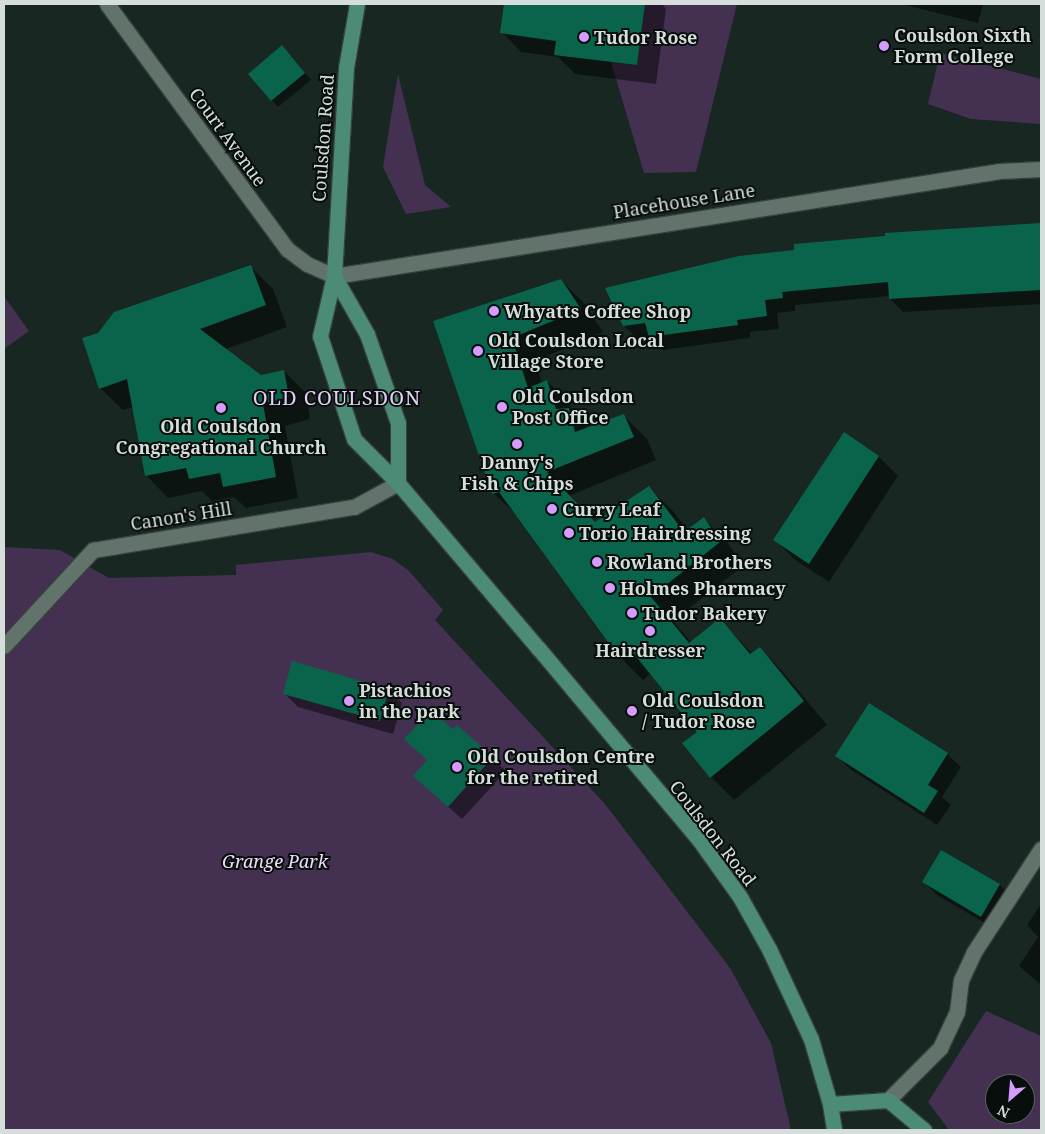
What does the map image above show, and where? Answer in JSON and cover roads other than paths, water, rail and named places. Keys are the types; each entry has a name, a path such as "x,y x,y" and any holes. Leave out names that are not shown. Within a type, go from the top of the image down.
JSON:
{"main road":[{"name":"Coulsdon Road","path":"357,4 346,68 334,276 320,336 354,440 398,483 697,838 740,897 769,949 811,1039 830,1104 834,1130"},
{"path":"334,276 367,334 398,422 398,483"},
{"path":"830,1104 888,1100 924,1130"}],"street":[{"name":"Court Avenue","path":"107,4 287,248 307,264 334,276"},
{"name":"Placehouse Lane","path":"334,276 1000,171 1041,169"},
{"name":"Canon's Hill","path":"4,646 93,550 354,507 398,483"},
{"path":"888,1100 940,1048 957,1012 961,980 974,952 1041,849"}],"place":[{"name":"Tudor Rose","path":"584,37"},
{"name":"Coulsdon Sixth Form College","path":"884,46"},
{"name":"Whyatts Coffee Shop","path":"494,311"},
{"name":"Old Coulsdon Local Village Store","path":"478,351"},
{"name":"Old Coulsdon Post Office","path":"502,407"},
{"name":"Old Coulsdon Congregational Church","path":"221,408"},
{"name":"Danny's Fish & Chips","path":"517,444"},
{"name":"Curry Leaf","path":"552,509"},
{"name":"Torio Hairdressing","path":"569,533"},
{"name":"Rowland Brothers","path":"597,562"},
{"name":"Holmes Pharmacy","path":"610,588"},
{"name":"Tudor Bakery","path":"632,613"},
{"name":"Hairdresser","path":"650,631"},
{"name":"Pistachios in the park","path":"349,701"},
{"name":"Old Coulsdon / Tudor Rose","path":"632,711"},
{"name":"Old Coulsdon Centre for the retired","path":"457,767"}],"district":[{"name":"OLD COULSDON","path":"337,397"}],"park label":[{"name":"Grange Park","path":"275,861"}]}
